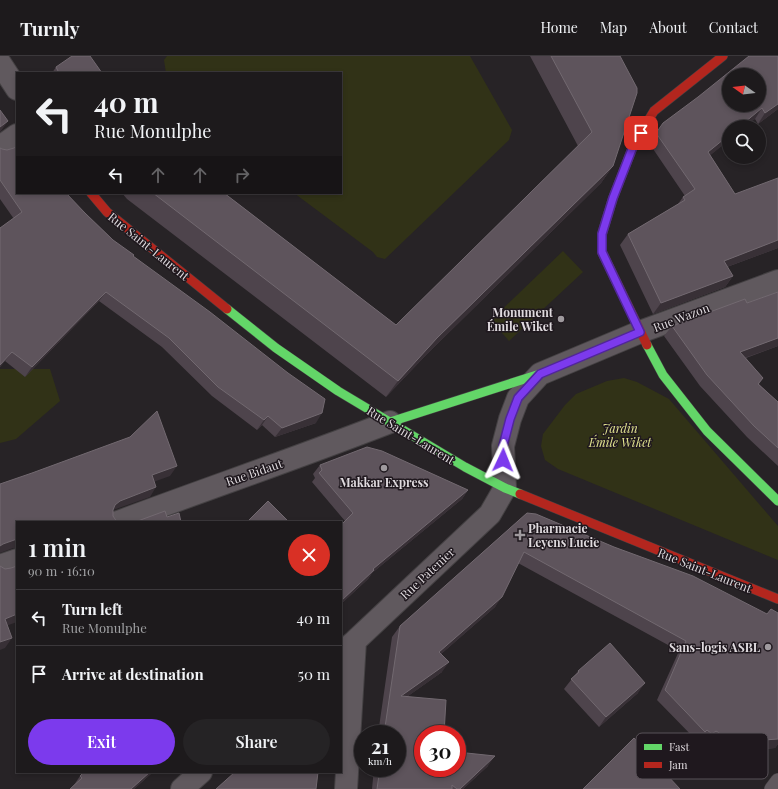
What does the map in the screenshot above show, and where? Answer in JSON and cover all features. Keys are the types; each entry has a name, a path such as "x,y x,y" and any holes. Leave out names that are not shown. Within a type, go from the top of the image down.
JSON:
{"street":[{"path":"723,56 654,111 634,144 613,198 602,234 602,252 640,332 663,375 707,431 778,501"},
{"path":"0,63 16,87"},
{"path":"0,147 16,136"},
{"name":"Rue Saint-Laurent","path":"93,194 107,212 276,348 338,391 465,467 505,488 778,599"},
{"name":"Rue Wazon","path":"390,422 540,374 640,332 778,281"},
{"name":"Rue Wazon","path":"505,488 503,446 510,419 518,398 540,374"},
{"name":"Rue Bidaut","path":"121,521 390,422"},
{"name":"Rue Patenier","path":"348,647 490,514 505,488"},
{"path":"0,566 16,560"},
{"path":"346,789 348,647"},
{"path":"182,789 200,773"}],"lane":[{"path":"772,789 778,781"}],"green space":[{"path":"167,56 470,56 512,130 509,140 385,259 377,257 373,252 295,194 342,194 342,72 166,72 164,60"},
{"path":"563,251 583,272 509,341 491,320"},
{"path":"0,369 50,369 60,401 16,439 0,443"},
{"name":"Jardin Émile Wiket","path":"624,378 637,382 669,399 778,526 778,560 558,469 545,460 541,446 543,434 565,405 576,394 607,381"}],"building":[{"path":"72,56 90,56 101,72 58,72 56,67"},
{"path":"551,56 620,56 637,88 637,93 613,166 437,338 398,381 154,194 225,194 396,325 592,132"},
{"path":"749,56 778,56 778,104 765,113 766,68 734,68"},
{"path":"722,78 722,112 757,112 747,120 722,120 722,141 708,152 735,194 778,178 778,240 724,261 733,276 661,303 628,234 685,200 683,197 695,189 656,133 663,123"},
{"path":"0,110 8,121 0,127"},
{"path":"16,147 16,194 67,194 113,240 134,255 133,256 210,312 288,373 325,399 322,413 282,428 268,416 264,420 218,387 169,338 106,292 32,367 12,352 0,365 0,228 22,212 0,180 0,148 7,150"},
{"path":"778,292 778,338 740,352 763,378 758,384 778,402 778,448 754,426 707,375 672,326 745,299 747,303"},
{"path":"157,411 177,466 152,475 156,487 120,501 115,505 113,516 116,521 16,521 16,539 0,546 0,484 130,437"},
{"path":"367,447 382,451 468,490 373,569 374,570 342,600 342,524 353,513 319,473 322,470 320,465"},
{"path":"268,501 288,521 248,521"},
{"path":"165,511 167,517 179,513 181,521 138,521"},
{"path":"527,513 536,514 614,547 693,576 767,614 771,609 778,613 778,739 768,740 768,733 719,733 716,731 711,733 707,730 705,732 665,690 686,641 524,552 502,597 439,652 449,662 401,696 446,700 445,725 414,725 414,777 466,777 466,753 495,756 460,789 457,789 452,785 452,789 377,789 379,777 406,777 406,725 385,725 400,626"},
{"path":"0,566 5,569 16,566 16,614 5,619 12,638 0,642"},
{"path":"610,643 645,683 606,717 571,679"},
{"path":"634,738 636,740 636,779 671,779 680,789 583,789"},
{"path":"83,773 149,773 131,789 70,789 82,778 80,776"},
{"path":"234,773 318,773 316,789 216,789"}],"traffic: fast":[{"path":"227,309 276,348 338,391 465,467 505,488 520,494"},
{"path":"647,345 663,375 707,431 778,501"},
{"path":"390,422 540,374"}],"traffic: jam":[{"path":"647,345 602,252 602,234 613,198 634,144 654,111 723,56"},
{"path":"92,194 107,212 227,309"},
{"path":"520,494 778,599"}],"place":[{"name":"Monument Émile Wiket","path":"561,319"},
{"name":"Makkar Express","path":"384,468"},
{"name":"Pharmacie Leyens Lucie","path":"520,535"},
{"name":"Sans-logis ASBL","path":"768,647"}],"route":[{"path":"503,460 503,446 510,419 518,398 540,374 640,332 602,252 602,234 613,198 634,144 641,133"}]}
